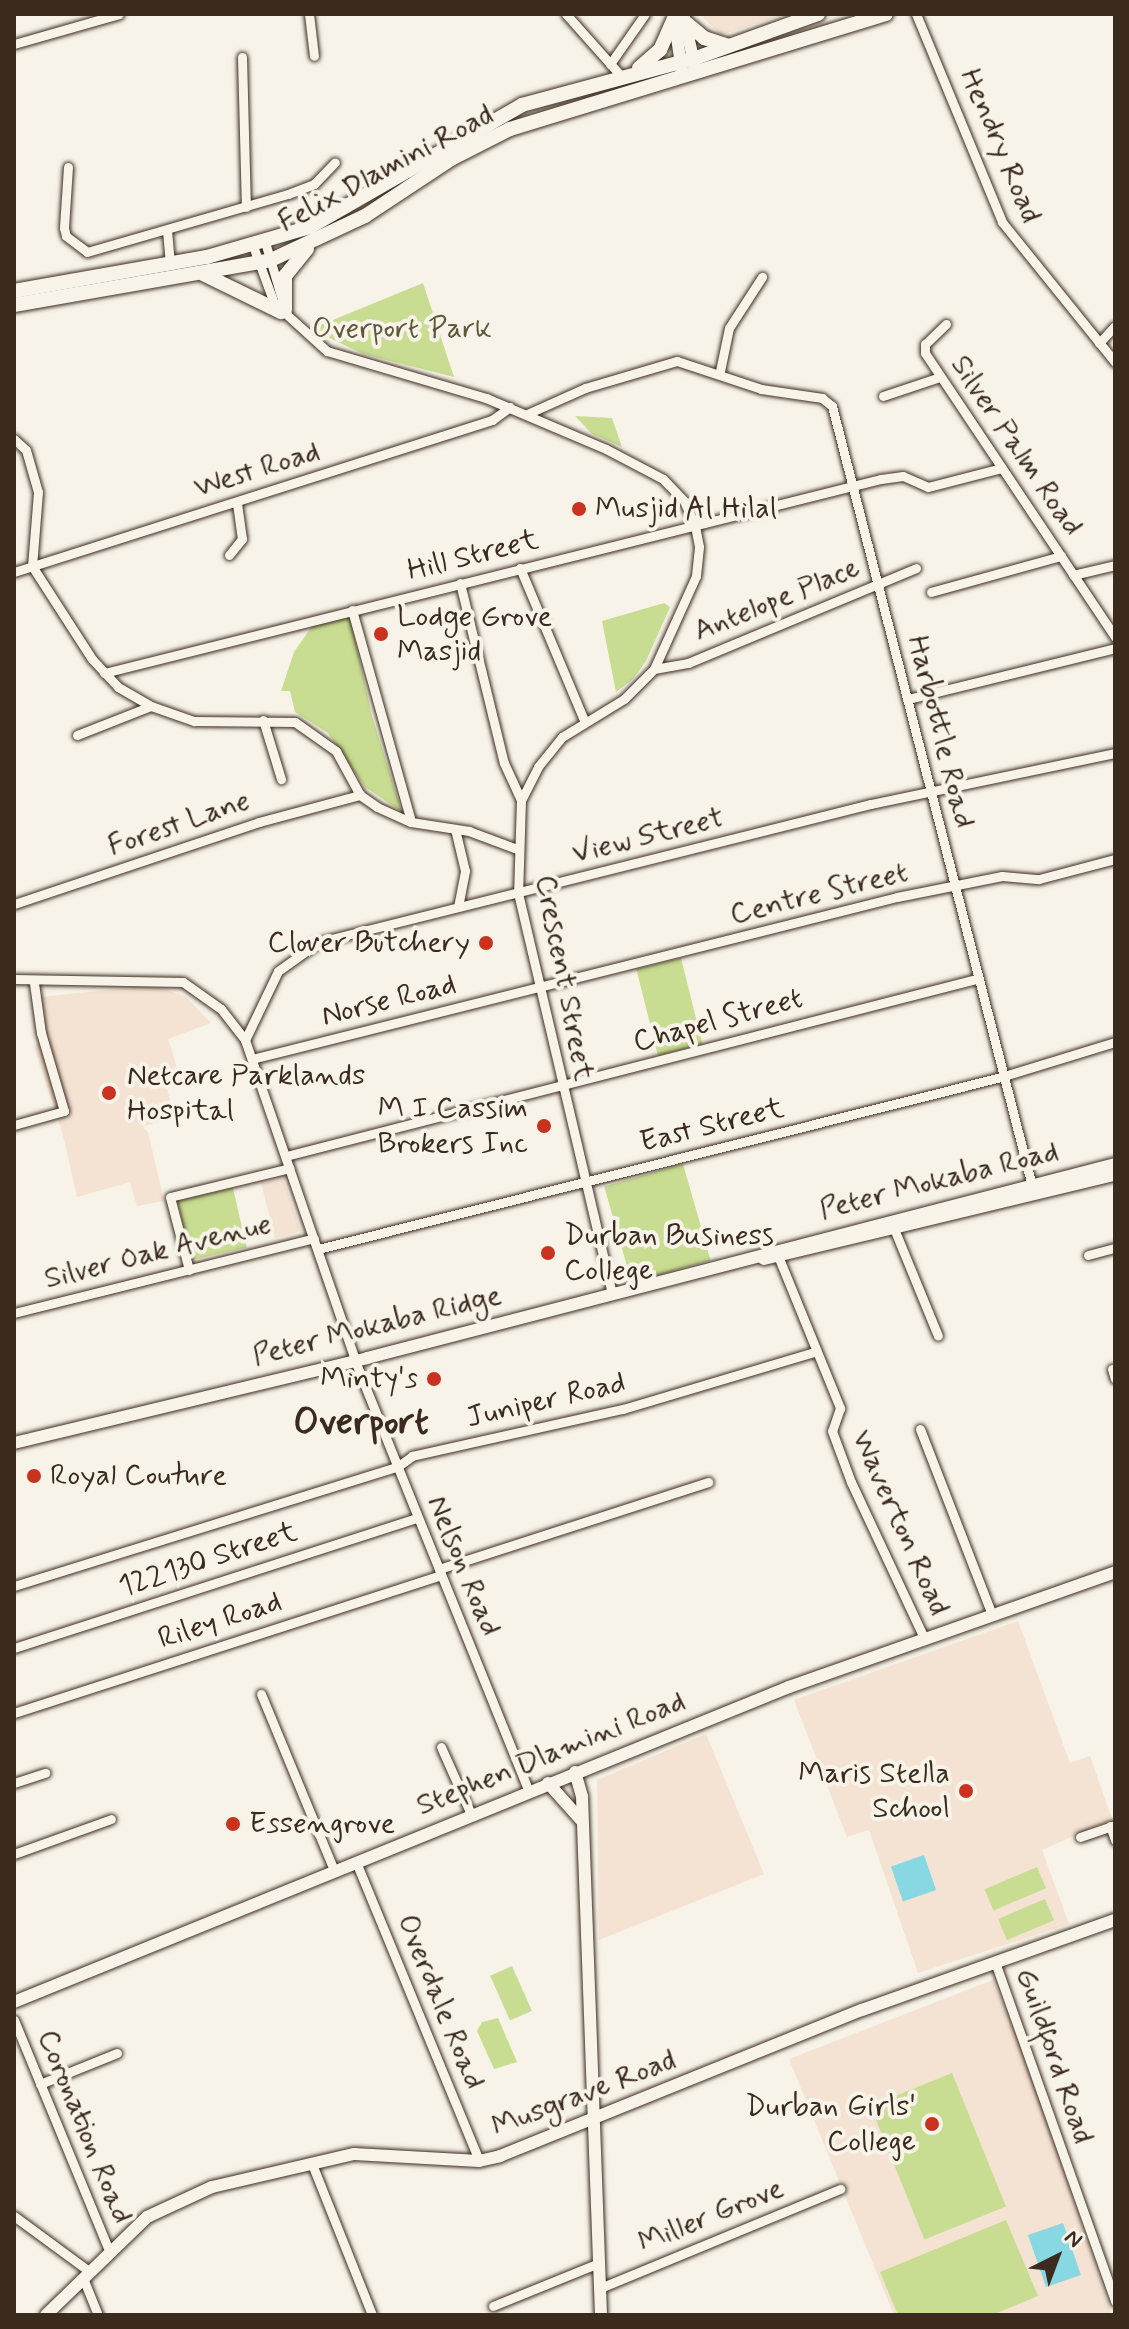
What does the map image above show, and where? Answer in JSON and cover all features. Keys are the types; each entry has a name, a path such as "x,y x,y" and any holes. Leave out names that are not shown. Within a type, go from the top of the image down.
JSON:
{"main road":[{"path":"692,69 729,46 818,14"},
{"path":"692,69 886,14"},
{"path":"624,75 660,50 679,17 704,38 729,46"},
{"name":"Felix Dlamini Road","path":"14,291 259,244 310,227 485,122 522,105 624,75 692,69"},
{"name":"Felix Dlamini Road","path":"14,305 264,262 310,246 510,129 692,69"},
{"path":"203,274 283,311 285,276 310,246"}],"street":[{"path":"14,44 119,14"},
{"path":"309,14 314,56"},
{"path":"566,14 610,64 624,75"},
{"path":"610,64 645,14"},
{"name":"Hendry Road","path":"916,14 1002,222 1115,362"},
{"path":"679,17 692,69"},
{"path":"242,57 246,207"},
{"path":"68,167 64,228 83,252 310,186 335,162"},
{"path":"167,230 170,263"},
{"name":"Crescent Street","path":"259,244 283,311 293,325 327,351 527,414 663,479 684,501 695,526 696,576 654,669 624,699 584,720 549,753 521,800 517,849 518,893 537,988 612,1293"},
{"path":"527,414 552,400 668,362 720,371 729,328 762,277"},
{"name":"Silver Palm Road","path":"946,324 925,347 940,377 1115,637"},
{"path":"1099,343 1115,326"},
{"name":"Harbottle Road","path":"720,371 761,389 828,402 854,487 952,886 1032,1186"},
{"path":"883,396 940,377"},
{"name":"West Road","path":"14,572 492,420 510,407"},
{"path":"14,439 26,450 38,492 32,566 104,673 151,706 212,724 286,719 336,751 360,795 411,822 455,829 517,849"},
{"name":"Hill Street","path":"104,673 898,476 932,486 1002,468"},
{"path":"229,555 242,539 237,502"},
{"path":"931,592 1061,556"},
{"path":"1073,575 1115,565"},
{"path":"520,568 584,720"},
{"name":"Antelope Place","path":"654,669 688,663 916,568"},
{"path":"460,583 504,763 521,800"},
{"path":"352,610 411,822"},
{"path":"908,699 1115,648"},
{"path":"77,735 151,706"},
{"path":"263,720 281,779"},
{"name":"View Street","path":"245,1040 271,981 307,947 458,906 931,792 1115,753"},
{"name":"Forest Lane","path":"14,904 259,822 360,795"},
{"path":"455,829 465,871 458,906"},
{"name":"Centre Street","path":"537,988 952,886 1002,876 1039,879 1115,859"},
{"name":"Nelson Road","path":"15,976 34,983 143,978 183,982 221,1009 245,1040 355,1359 529,1791"},
{"name":"Chapel Street","path":"286,1156 976,979"},
{"path":"14,1125 64,1111 41,1033 34,983"},
{"name":"Norse Road","path":"252,1059 537,988"},
{"name":"East Street","path":"316,1244 584,1182 1001,1077 1115,1042"},
{"name":"Peter Mokaba Road","path":"777,1254 895,1231 1032,1186 1115,1164"},
{"path":"189,1270 170,1197 290,1168"},
{"name":"Peter Mokaba Road","path":"777,1254 962,1208 1115,1175"},
{"path":"895,1231 938,1336"},
{"name":"Silver Oak Avenue","path":"14,1313 189,1270 316,1244"},
{"path":"1088,1255 1115,1248"},
{"name":"Peter Mokaba Ridge","path":"14,1443 777,1254"},
{"name":"Waverton Road","path":"777,1254 840,1408 832,1431 838,1447 924,1638"},
{"name":"Juniper Road","path":"14,1586 397,1467 412,1456 623,1409 817,1351"},
{"path":"920,1429 992,1615"},
{"name":"Riley Road","path":"14,1713 708,1482"},
{"name":"122130 Street","path":"14,1648 417,1518"},
{"name":"Stephen Dlamini Road","path":"14,2002 575,1772 924,1638 1115,1572"},
{"path":"261,1694 334,1870"},
{"path":"441,1747 471,1814"},
{"path":"575,1772 581,1820 601,2315"},
{"path":"14,1783 45,1773"},
{"path":"548,1783 581,1820"},
{"path":"14,1854 111,1819"},
{"path":"1080,1837 1113,1826 1115,1840"},
{"name":"Overdale Road","path":"356,1862 479,2161"},
{"name":"Musgrave Road","path":"46,2315 147,2217 212,2187 372,2153 479,2161 593,2121 995,1962 1115,1920"},
{"name":"Guildford Road","path":"995,1962 1115,2301"},
{"name":"Coronation Road","path":"14,2020 109,2251"},
{"path":"40,2084 117,2053"},
{"path":"312,2164 372,2315"},
{"name":"Miller Grove","path":"600,2288 840,2189"},
{"path":"14,2216 86,2274 98,2315"},
{"path":"493,2306 599,2263"}],"shaded area":[{"path":"700,14 786,14 721,35"},
{"name":"Netcare Parklands Hospital","path":"154,985 186,997 211,1023 168,1039 182,1083 167,1089 174,1116 143,1127 148,1132 164,1201 137,1206 130,1182 77,1197 63,1135 34,1047 46,1036 41,997"},
{"path":"283,1178 301,1231 275,1238 261,1183"},
{"name":"Maris Stella School","path":"1018,1621 1070,1763 1090,1756 1112,1819 1042,1850 1069,1924 918,1973 869,1830 847,1837 794,1700"},
{"path":"706,1734 764,1874 599,1940 597,1780"},
{"name":"Durban Girls' College","path":"993,1980 1022,2049 1112,2315 894,2315 789,2059"}],"green space":[{"name":"Overport Park","path":"423,283 454,377 363,354 311,329"},
{"path":"575,416 612,418 622,447 592,434"},
{"path":"664,603 670,607 646,661 633,679 616,692 602,621"},
{"path":"350,616 372,716 402,812 365,787 328,733 295,712 290,691 281,691 294,652 312,626"},
{"path":"681,958 703,1044 658,1055 636,969"},
{"path":"683,1164 711,1260 632,1283 604,1187"},
{"path":"233,1188 247,1247 191,1260 177,1201"},
{"path":"1037,1867 1046,1888 994,1910 985,1889"},
{"path":"1045,1899 1054,1920 1007,1940 998,1919"},
{"path":"512,1966 532,2011 510,2021 490,1976"},
{"path":"498,2018 517,2062 494,2069 477,2031 482,2022"},
{"path":"952,2073 1006,2207 924,2239 870,2106"},
{"path":"1006,2220 1038,2296 992,2315 898,2315 880,2272"}],"water":[{"path":"924,1855 936,1890 903,1901 891,1866"},
{"path":"1063,2223 1081,2275 1046,2287 1028,2235"}],"place":[{"name":"Musjid Al Hilal","path":"579,509"},
{"name":"Lodge Grove Masjid","path":"381,634"},
{"name":"Clover Butchery","path":"486,943"},
{"name":"Netcare Parklands Hospital","path":"109,1093"},
{"name":"M I Cassim Brokers Inc","path":"544,1126"},
{"name":"Durban Business College","path":"548,1253"},
{"name":"Minty's","path":"434,1379"},
{"name":"Royal Couture","path":"34,1476"},
{"name":"Maris Stella School","path":"966,1791"},
{"name":"Essengrove","path":"233,1824"},
{"name":"Durban Girls' College","path":"932,2124"}],"district":[{"name":"Overport","path":"361,1423"}]}
